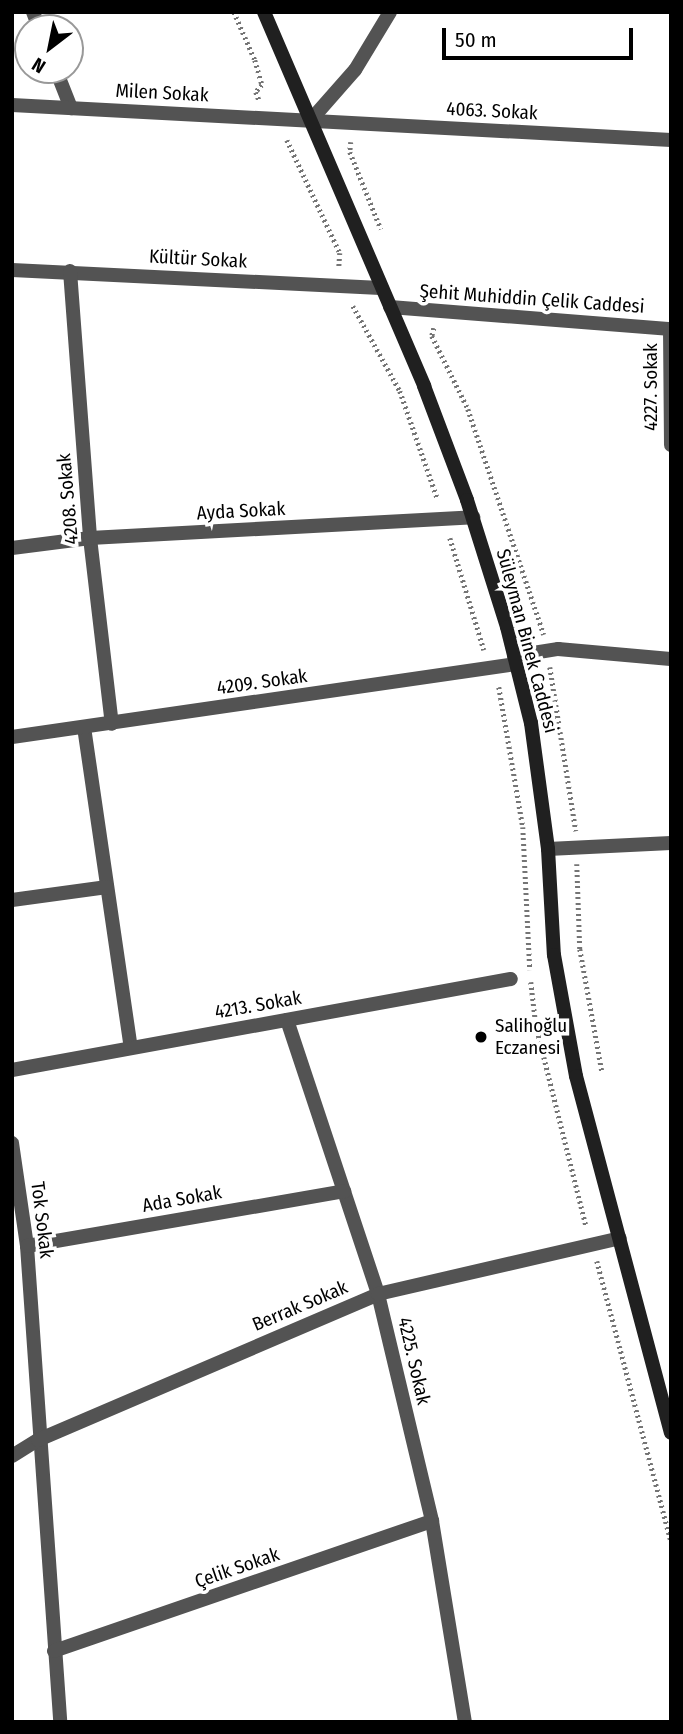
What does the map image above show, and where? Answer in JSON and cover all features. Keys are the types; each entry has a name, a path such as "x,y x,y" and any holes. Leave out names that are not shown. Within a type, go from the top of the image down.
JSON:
{"street":[{"name":"Süleyman Binek Caddesi","path":"264,12 390,307 473,517 515,660 531,723 548,849 554,955 569,1036 671,1433"},
{"path":"310,121 355,70 390,12"},
{"path":"62,84 71,108"},
{"name":"Milen Sokak","path":"12,106 310,121"},
{"name":"4063. Sokak","path":"310,121 671,140"},
{"name":"Kültür Sokak","path":"12,270 381,288"},
{"name":"4208. Sokak","path":"70,271 90,538 112,724"},
{"name":"Şehit Muhiddin Çelik Caddesi","path":"390,307 670,329"},
{"name":"4227. Sokak","path":"670,329 671,445"},
{"name":"Ayda Sokak","path":"12,548 90,538 473,517"},
{"name":"4209. Sokak","path":"12,737 112,724 515,660 558,649 671,659"},
{"path":"84,727 131,1048"},
{"path":"548,849 671,843"},
{"path":"12,901 107,887"},
{"name":"4213. Sokak","path":"12,1070 510,979"},
{"name":"4225. Sokak","path":"287,1020 378,1294 432,1521 465,1722"},
{"name":"Tok Sokak","path":"12,1143 27,1246 38,1440 60,1722"},
{"name":"Ada Sokak","path":"27,1246 344,1191"},
{"name":"Berrak Sokak","path":"12,1456 38,1440 378,1294 620,1238"},
{"name":"Çelik Sokak","path":"54,1651 432,1521"}],"path":[{"path":"234,12 262,85 256,92"},
{"path":"282,136 290,142 340,253 336,262"},
{"path":"351,142 350,152 381,229"},
{"path":"352,304 400,391 434,489"},
{"path":"438,311 432,337 468,409 543,627"},
{"path":"448,534 481,643"},
{"path":"550,666 575,819"},
{"path":"577,873 580,949 602,1071"},
{"path":"599,1269 671,1541"}],"place":[{"name":"Salihoğlu Eczanesi","path":"481,1037"}]}
